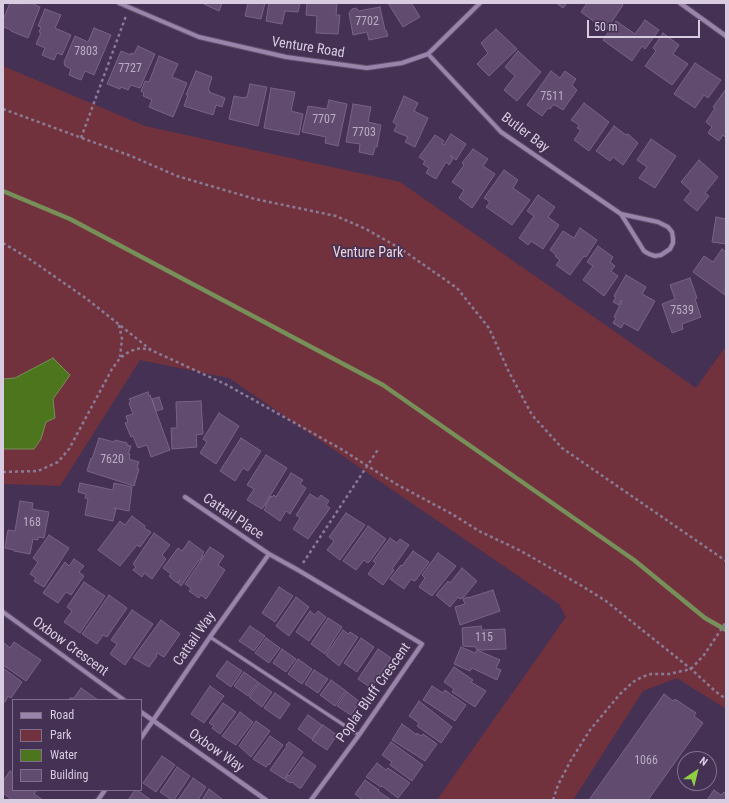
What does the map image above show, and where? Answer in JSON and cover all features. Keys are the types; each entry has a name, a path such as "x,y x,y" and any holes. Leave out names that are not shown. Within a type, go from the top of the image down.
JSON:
{"street":[{"name":"Venture Road","path":"119,3 199,37 286,57 367,68 402,63 428,54 480,3"},
{"path":"680,3 726,36"},
{"name":"Butler Bay","path":"428,54 501,132 621,214 663,224 668,227 673,238 670,249 661,255 655,256 644,251 621,214"},
{"name":"Cattail Place","path":"185,497 269,554"},
{"name":"Poplar Bluff Crescent","path":"269,554 422,644 359,735 311,800"},
{"name":"Cattail Way","path":"142,737 269,554"},
{"name":"Oxbow Crescent","path":"3,612 123,699"},
{"path":"142,713 153,721"},
{"name":"Oxbow Way","path":"153,721 266,800"},
{"path":"98,800 104,791"}],"lane":[{"path":"210,637 359,735"}],"path":[{"path":"81,138 129,7"},
{"path":"3,109 131,156 177,176 255,199 336,216 366,229 401,249 457,288 489,328 509,372 532,415 562,448 726,561"},
{"path":"3,243 28,258 80,295 151,350"},
{"path":"119,324 122,338 120,358"},
{"path":"3,472 38,472 58,462 69,449 112,369 120,358 130,351 141,348 151,350 227,385 341,449 396,484 452,514 479,531 521,551 582,586 606,601 726,699"},
{"path":"298,570 379,448"},
{"path":"553,800 558,785 571,760 590,730 620,694 642,676 674,673 691,669 704,655 726,622"}],"green space":[{"name":"Venture Park","path":"3,66 145,126 400,182 696,388 726,346 726,709 677,678 643,691 573,800 437,800 566,617 559,604 229,378 140,360 60,486 3,484"}],"water":[{"path":"53,358 70,375 53,399 55,418 46,422 41,439 34,449 3,449 3,379 15,378"}],"building":[{"path":"10,3 31,3 40,7 28,38 4,27 3,29 3,20"},
{"path":"204,3 222,3 219,11"},
{"path":"248,3 265,3 261,19 245,16"},
{"path":"269,3 300,3 298,12 285,11 282,24 266,21"},
{"path":"307,3 337,3 336,15 340,15 338,34 316,33 317,16 306,15"},
{"path":"388,3 413,3 412,4 420,17 403,27"},
{"path":"556,3 567,3 563,8"},
{"path":"587,3 621,3 623,5 606,30 581,12"},
{"path":"380,7 385,30 388,36 369,40 367,32 353,35 349,13 352,9 356,8 359,11"},
{"path":"45,9 61,15 55,28 71,35 62,55 57,53 54,60 42,55 45,48 36,44 41,33 39,32 41,27 38,26"},
{"path":"645,20 659,30 645,49 642,46 632,61 603,40 616,21 635,34"},
{"path":"94,28 111,35 94,75 85,71 81,80 69,75 71,69 65,66 64,62 75,36 88,42"},
{"path":"496,29 517,49 489,76 477,64 488,53 481,43"},
{"path":"663,33 679,45 673,54 688,64 672,85 645,66 656,51 653,48"},
{"path":"138,46 155,54 140,88 131,85 128,90 121,87 120,89 107,84 121,51 131,55 131,53 134,54"},
{"path":"518,51 541,72 517,101 504,90 515,76 505,67"},
{"path":"159,56 178,64 172,77 187,83 173,117 149,107 152,100 143,96 144,93 141,91 145,81 149,82"},
{"path":"695,63 721,80 708,98 704,95 695,108 674,94"},
{"path":"196,71 212,77 208,90 210,91 209,92 225,98 222,107 216,105 213,115 184,106 188,95 186,95"},
{"path":"551,71 560,78 565,71 576,79 572,85 577,90 563,110 553,105 550,109 548,108 542,116 527,105"},
{"path":"250,84 267,87 258,126 229,119 234,96 244,98 247,97"},
{"path":"271,88 295,92 291,111 303,114 299,135 264,128"},
{"path":"726,89 726,138 723,135 719,141 708,133 712,127 706,122 715,108 713,107"},
{"path":"404,96 418,103 414,111 428,118 415,147 405,142 408,137 394,131 397,125 393,122"},
{"path":"329,100 347,104 338,146 325,143 326,137 302,132 308,106 327,109"},
{"path":"584,103 609,122 589,151 574,140 581,130 577,128 579,125 571,120"},
{"path":"353,104 371,107 368,122 381,125 377,147 375,147 373,155 359,152 360,144 346,142"},
{"path":"614,126 626,135 628,134 638,143 623,165 613,157 610,161 596,151"},
{"path":"451,134 466,144 456,160 450,155 453,159 449,165 446,162 436,179 426,173 429,168 423,164 425,161 419,157 435,135 444,141 442,144 444,145"},
{"path":"651,139 676,156 655,188 639,178 647,167 637,160"},
{"path":"473,149 488,159 483,166 495,174 472,208 459,198 464,190 452,182 464,165 462,163"},
{"path":"699,160 718,177 705,193 709,196 697,211 684,200 691,191 681,182"},
{"path":"504,170 518,180 513,188 530,200 512,225 486,207 490,202 484,198"},
{"path":"538,195 555,207 548,217 559,225 543,249 531,241 528,245 519,238 534,216 527,211"},
{"path":"716,217 726,219 726,244 712,242"},
{"path":"580,228 597,240 586,257 584,256 570,275 556,265 560,260 550,250 563,231 574,238"},
{"path":"598,246 613,257 610,262 615,266 611,271 618,276 604,296 583,280 593,266 587,262"},
{"path":"722,249 726,252 725,295 693,272 704,256 713,262"},
{"path":"626,275 646,287 642,294 655,301 638,331 624,323 621,328 613,323 616,318 614,317 622,301 621,300 619,305 613,302 616,297 614,296"},
{"path":"690,278 697,298 695,299 701,317 682,324 683,329 672,333 662,304 675,299 670,285"},
{"path":"148,392 170,450 151,457 147,445 138,448 125,423 128,422 126,416 133,414 129,399"},
{"path":"159,397 163,409 156,411 152,399"},
{"path":"201,401 203,434 196,435 197,447 172,449 171,428 177,428 176,402"},
{"path":"219,413 239,426 216,464 200,453 207,442 203,439"},
{"path":"99,438 114,442 115,440 127,443 127,445 131,446 128,454 130,454 129,459 139,462 137,468 139,469 134,486 87,471"},
{"path":"241,438 261,451 248,471 243,468 235,481 220,471"},
{"path":"266,455 287,468 262,509 247,500 254,489 247,485"},
{"path":"291,473 303,480 300,484 306,488 290,514 286,511 280,521 264,510 271,496 272,497 274,495 276,497"},
{"path":"80,483 113,490 114,483 132,487 129,511 114,508 116,509 113,521 85,515 88,499 85,498 86,494 78,492"},
{"path":"310,494 318,499 321,495 329,501 326,505 330,508 308,539 293,529 300,518 296,515"},
{"path":"20,501 33,503 32,509 49,512 44,538 38,537 38,540 33,539 30,554 5,548 8,530 15,531"},
{"path":"346,513 365,525 340,560 327,550 334,541 329,537"},
{"path":"132,516 145,526 144,528 151,532 140,547 137,545 120,566 98,550 120,521 125,525"},
{"path":"368,526 386,539 370,561 368,563 364,560 356,570 343,561"},
{"path":"154,533 170,545 162,555 166,559 152,579 144,573 142,577 133,570 136,567 133,564"},
{"path":"49,535 69,548 44,587 34,581 36,578 30,574 38,562 33,558"},
{"path":"390,538 397,543 400,539 409,545 383,585 368,574 376,563 373,561"},
{"path":"189,541 204,552 202,555 203,556 181,586 178,583 180,580 177,583 169,576 171,574 163,568 178,548 182,551"},
{"path":"210,547 224,556 218,565 225,570 206,599 201,595 199,598 189,591 191,588 185,584"},
{"path":"413,551 429,562 416,580 414,581 411,579 404,589 390,579"},
{"path":"438,553 456,566 432,596 419,587 425,578 422,575"},
{"path":"74,559 84,566 79,572 84,576 71,595 66,592 58,603 43,593 65,562 69,566"},
{"path":"462,568 477,581 463,598 460,599 458,597 450,607 436,595 448,581 450,583"},
{"path":"84,582 105,596 80,633 64,622 72,611 67,607"},
{"path":"279,587 293,596 275,622 262,613"},
{"path":"493,590 500,611 460,625 455,607 465,604 463,599"},
{"path":"109,595 127,608 107,637 103,635 97,644 82,634"},
{"path":"296,597 309,607 289,636 276,626"},
{"path":"132,610 153,624 125,665 110,654 117,644 111,640"},
{"path":"310,611 315,615 318,611 326,617 309,641 296,632"},
{"path":"328,618 342,627 325,654 311,644"},
{"path":"161,620 180,634 164,657 157,653 157,656 149,667 133,658"},
{"path":"250,626 265,636 254,651 239,641"},
{"path":"481,626 482,630 505,629 506,649 480,650 476,649 476,647 463,646 462,628"},
{"path":"343,630 348,634 350,632 358,637 339,666 326,655"},
{"path":"266,638 280,648 269,663 255,653"},
{"path":"361,638 374,647 357,672 344,663"},
{"path":"3,642 10,648 14,642 41,660 26,681 3,665"},
{"path":"461,647 475,653 477,650 500,660 496,668 501,670 497,680 472,668 470,671 454,664"},
{"path":"282,649 296,659 286,672 273,663"},
{"path":"378,649 391,658 371,688 358,679"},
{"path":"298,659 312,669 302,684 288,674"},
{"path":"227,661 242,671 231,687 216,676"},
{"path":"454,667 473,680 471,682 486,691 475,707 452,692 454,689 444,682"},
{"path":"3,668 22,682 11,698 8,696 5,702 3,701"},
{"path":"314,670 328,679 318,693 305,684"},
{"path":"244,672 258,682 248,696 234,686"},
{"path":"331,680 346,691 335,706 320,695"},
{"path":"259,683 272,692 262,707 249,697"},
{"path":"210,686 224,696 204,723 191,714"},
{"path":"432,686 443,693 445,690 466,705 455,721 423,700"},
{"path":"81,688 97,699 69,699 74,698"},
{"path":"347,692 360,702 351,715 337,706"},
{"path":"275,693 290,704 280,719 264,708"},
{"path":"664,694 673,701 675,699 696,713 694,716 703,723 683,751 677,751 677,759 648,800 589,800"},
{"path":"419,701 452,727 441,743 417,726 419,723 409,716"},
{"path":"223,703 236,712 220,734 212,728 214,726 209,723"},
{"path":"240,712 253,722 236,745 222,736"},
{"path":"308,715 322,725 312,739 298,729"},
{"path":"256,721 270,731 251,757 239,746"},
{"path":"402,724 417,735 417,733 421,736 423,734 437,744 425,761 392,740"},
{"path":"323,725 337,735 327,750 312,740"},
{"path":"270,736 283,745 266,767 253,759"},
{"path":"289,742 303,752 284,779 270,770"},
{"path":"391,742 423,765 412,781 390,765 392,762 382,755"},
{"path":"162,756 175,765 156,792 143,783"},
{"path":"303,757 316,766 301,788 299,788 292,782 291,783 285,780"},
{"path":"377,763 386,770 388,768 410,783 398,798 382,786 381,787 366,777"},
{"path":"177,767 190,776 174,800 172,800 160,792"},
{"path":"10,771 12,772 12,791 36,791 34,794 43,800 12,800 3,793 3,781"},
{"path":"193,778 206,787 198,800 178,800"},
{"path":"365,780 391,800 363,800 355,794"},
{"path":"209,789 222,799 202,800"},
{"path":"134,791 138,791 151,800 128,800"},
{"path":"713,791 721,795 724,792 726,793 726,800 707,800"}],"waterway":[{"path":"3,191 70,219 383,385 634,560 705,618 726,630"}]}
